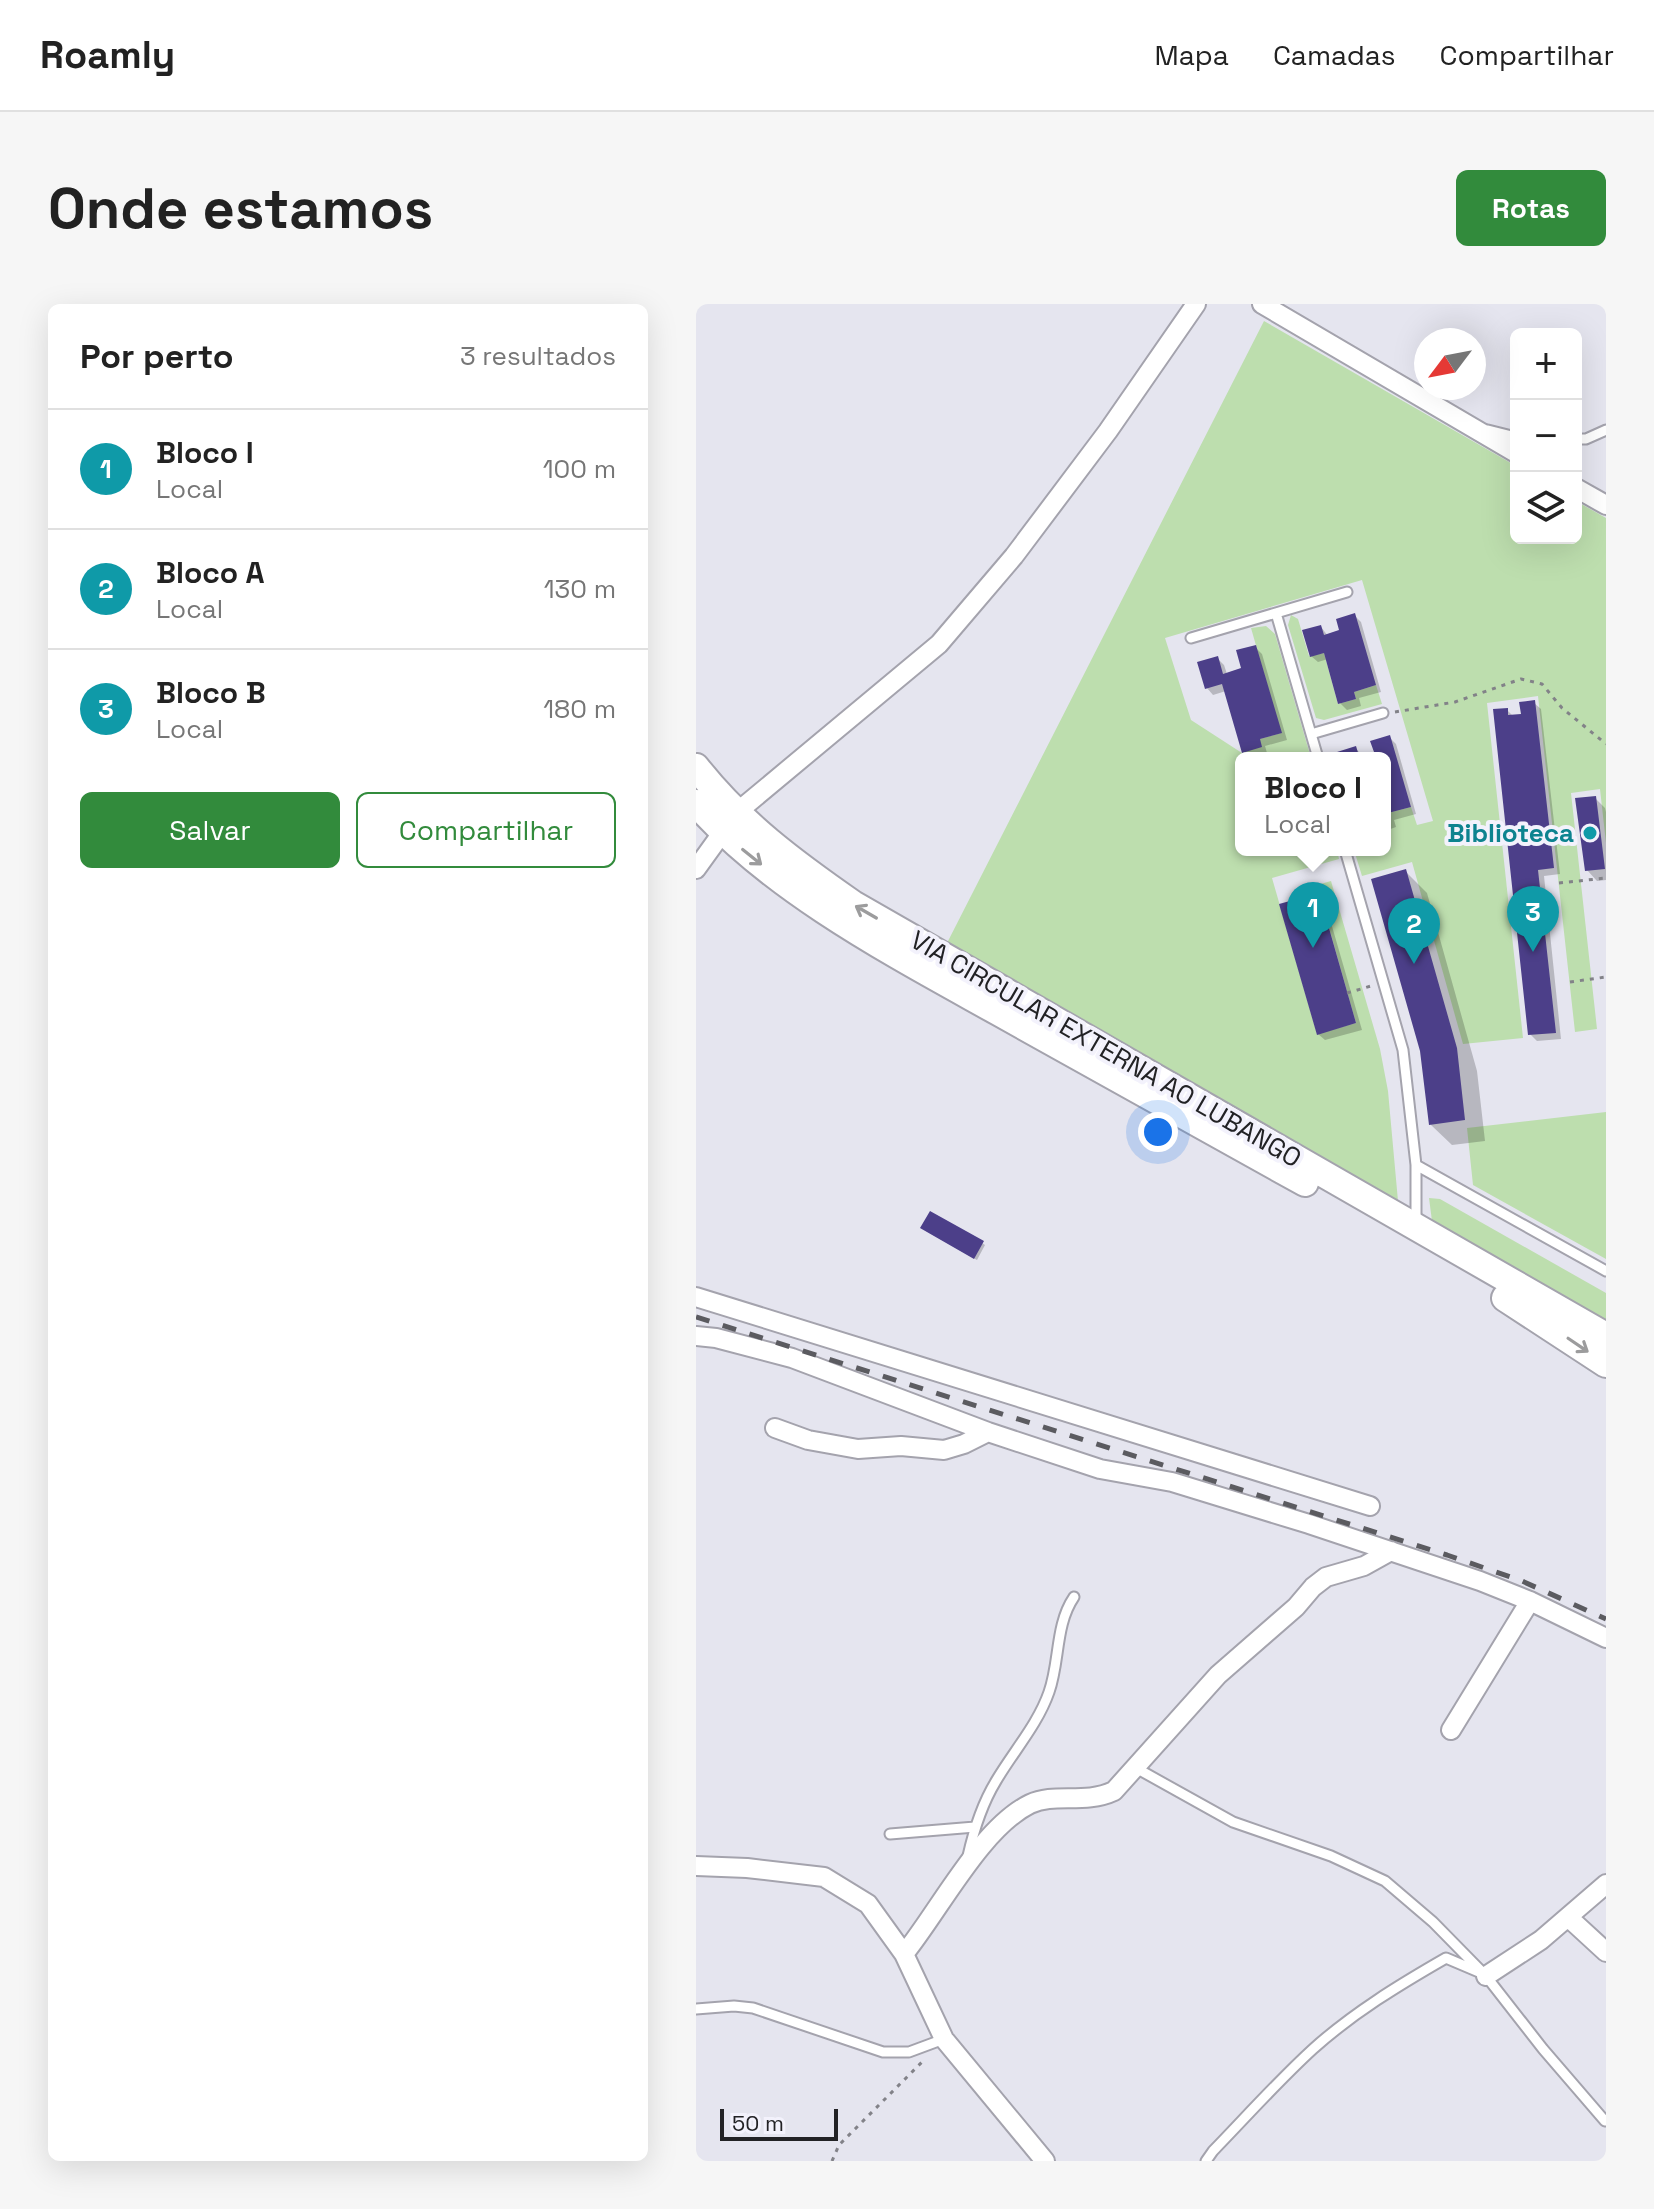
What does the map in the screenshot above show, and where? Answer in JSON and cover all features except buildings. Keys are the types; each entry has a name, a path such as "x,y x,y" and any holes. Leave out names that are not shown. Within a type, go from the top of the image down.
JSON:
{"main road":[{"name":"VIA CIRCULAR EXTERNA AO LUBANGO","path":"696,767 729,823 779,878 858,931 950,986 1408,1241 1527,1311 1606,1364"},
{"name":"VIA CIRCULAR EXTERNA AO LUBANGO","path":"696,803 853,904 1606,1336"}],"street":[{"path":"696,869 729,823 939,644 1022,545 1108,431 1196,304"},
{"path":"1262,304 1510,449"},
{"path":"1582,491 1606,505"},
{"path":"696,1297 1370,1506"},
{"path":"696,1336 716,1338 792,1358 988,1432 1100,1469 1172,1482 1391,1551 1530,1601 1606,1638"},
{"path":"775,1428 808,1440 858,1449 901,1446 944,1450 988,1432"},
{"path":"904,1954 966,1867 1004,1822 1028,1805 1044,1799 1077,1800 1101,1797 1114,1791 1207,1687 1296,1607 1313,1587 1326,1577 1364,1566 1391,1551"},
{"path":"1451,1730 1530,1601"},
{"path":"696,1866 824,1877 868,1904 904,1954 944,2039 1045,2161"},
{"path":"1486,1976 1541,1940 1606,1884"},
{"path":"1569,1918 1606,1952"}],"lane":[{"path":"1475,427 1510,436"},
{"path":"1582,439 1606,430"},
{"path":"1191,638 1347,592"},
{"path":"1276,613 1316,752"},
{"path":"1311,734 1383,713"},
{"path":"1347,856 1403,1050 1416,1165 1416,1227"},
{"path":"1416,1165 1606,1271"},
{"path":"966,1867 975,1827 994,1784 1048,1694 1056,1667 1061,1628 1074,1597"},
{"path":"1136,1768 1233,1822 1331,1856 1385,1881 1433,1922 1486,1976 1605,2121"},
{"path":"890,1834 975,1827"},
{"path":"1206,2161 1315,2047 1375,2001 1446,1958 1486,1976"},
{"path":"696,2009 753,2008 883,2052 909,2052 944,2039"}],"path":[{"path":"1383,713 1455,702 1521,679 1542,684 1571,716 1606,744"},
{"path":"1559,883 1606,878"},
{"path":"1570,982 1606,977"},
{"path":"1347,993 1384,982"},
{"path":"832,2161 839,2145 944,2039"}],"green space":[{"path":"1264,321 1510,463 1510,544 1582,544 1582,504 1606,518 1606,843 1600,789 1571,793 1597,1029 1575,1032 1538,696 1487,703 1523,1038 1463,1044 1412,862 1362,876 1356,856 1391,856 1391,812 1411,807 1417,825 1433,821 1362,580 1165,638 1191,720 1240,752 1235,752 1235,856 1338,856 1339,859 1272,878 1317,1034 1356,1023 1317,885 1331,881 1380,1049 1388,1091 1398,1201 946,945"},
{"path":"1291,615 1298,619 1309,656 1324,653 1338,704 1356,699 1354,692 1376,685 1382,704 1324,720 1316,718 1288,625"},
{"path":"1266,626 1275,634 1309,752 1243,752 1260,739 1281,733 1251,628"},
{"path":"1606,1112 1606,1259 1473,1185 1467,1128"},
{"path":"1429,1198 1440,1199 1606,1293 1606,1320 1432,1221"}],"railway":[{"path":"696,1317 1447,1555 1522,1581 1606,1619"}],"place":[{"name":"Biblioteca","path":"1590,833"},
{"name":"Bloco I","path":"1313,948"},
{"name":"Bloco B","path":"1533,952"},
{"name":"Bloco A","path":"1414,964"}]}
